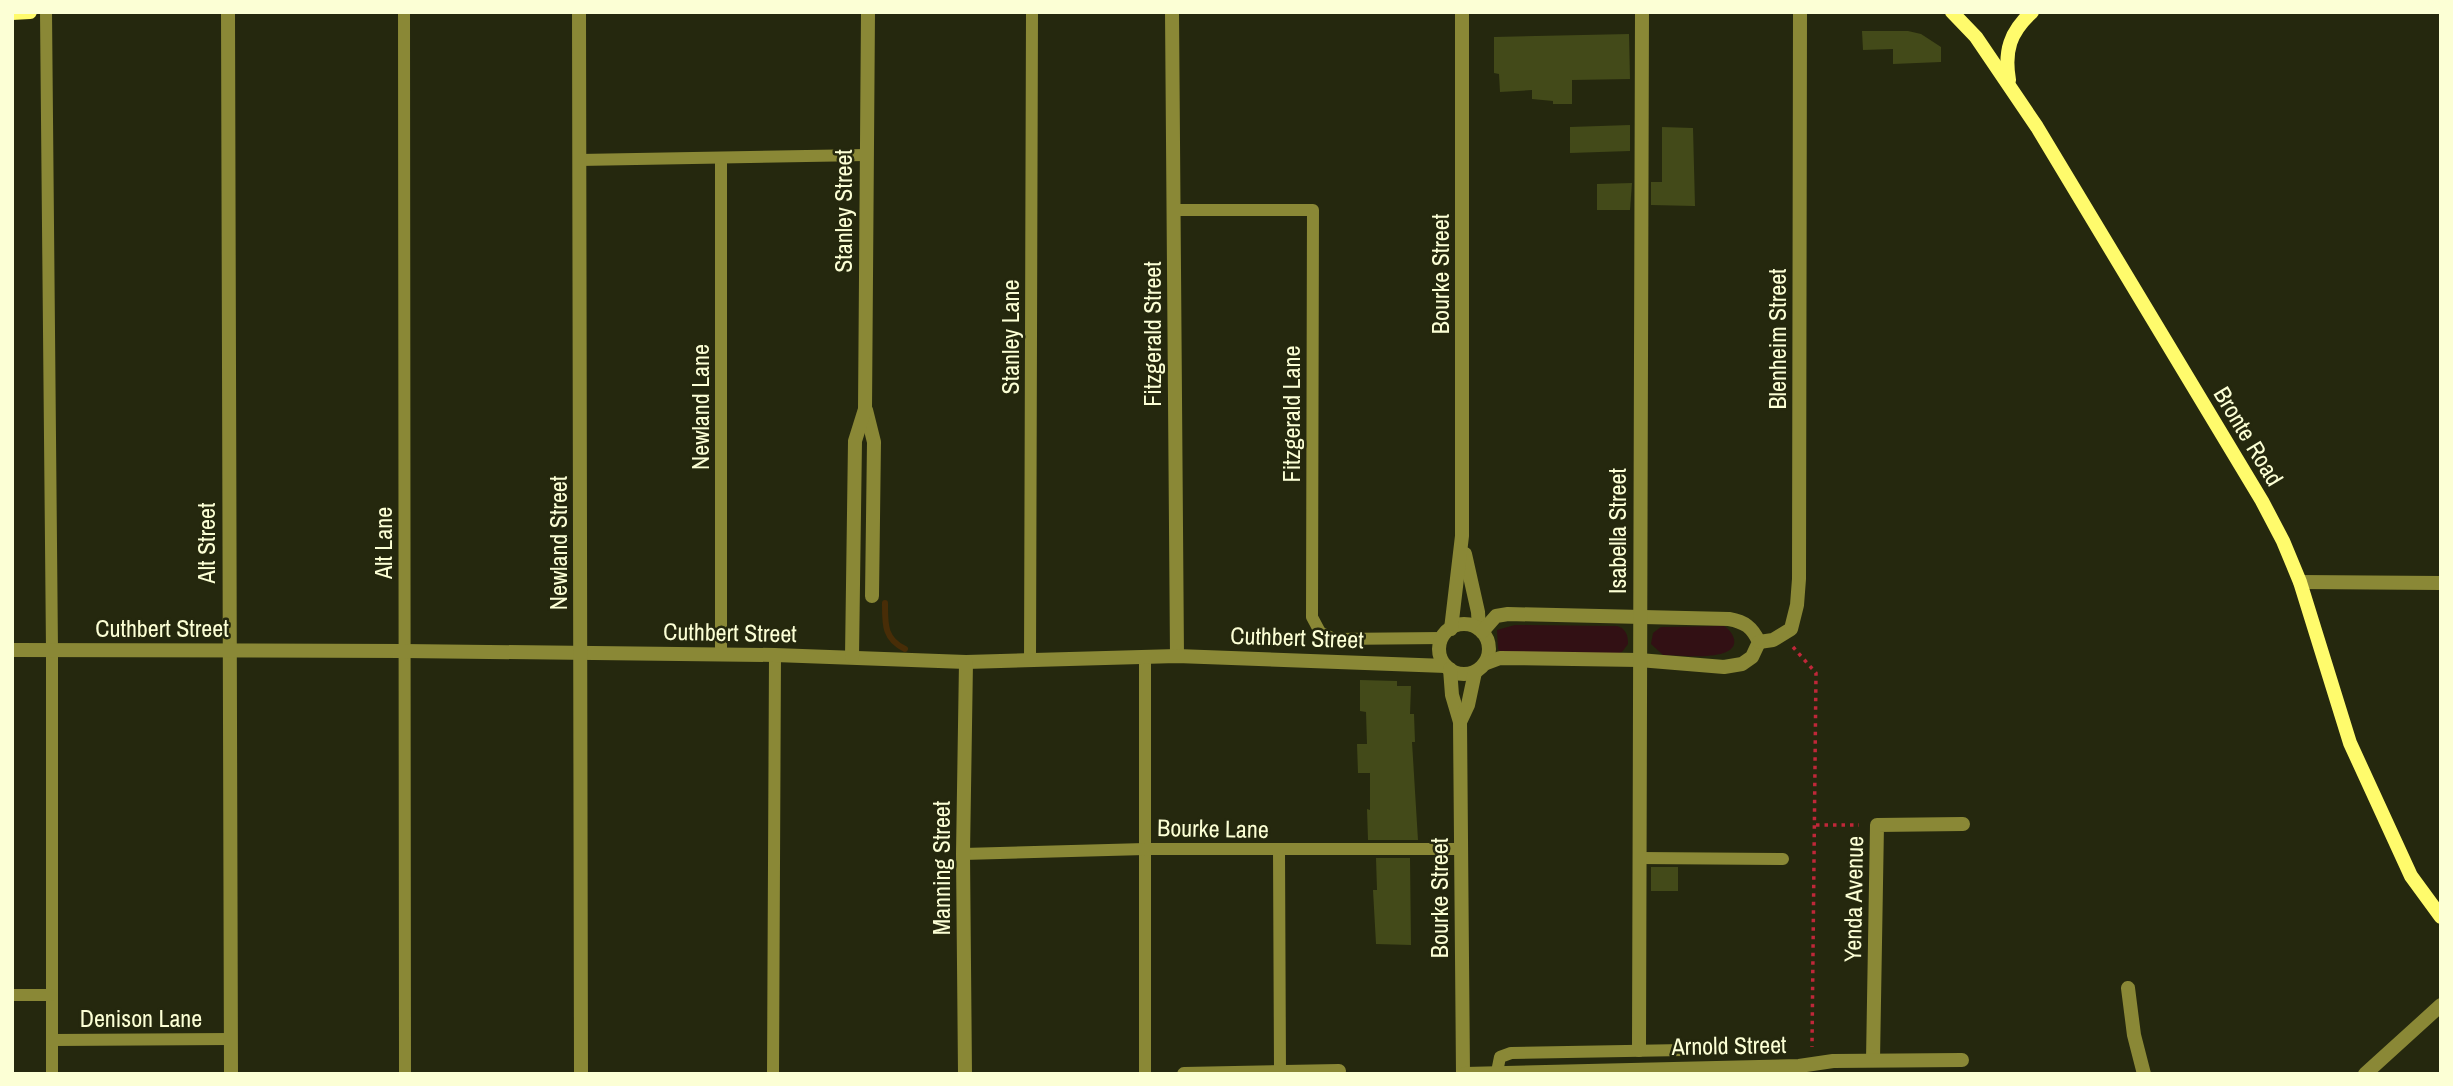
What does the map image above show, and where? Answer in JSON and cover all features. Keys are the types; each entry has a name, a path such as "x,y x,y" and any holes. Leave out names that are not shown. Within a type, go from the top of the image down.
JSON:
{"main road":[{"path":"12,13 30,12"},
{"name":"Bronte Road","path":"1952,12 1976,37 2037,127 2262,501 2300,582 2350,743 2411,876 2441,917"},
{"path":"2010,86 2006,62 2010,42 2019,24 2032,12"}],"street":[{"name":"Alt Street","path":"228,12 231,1074"},
{"name":"Newland Street","path":"579,12 581,1074"},
{"name":"Stanley Street","path":"868,12 865,409 874,442 872,596"},
{"name":"Fitzgerald Street","path":"1172,12 1177,656"},
{"name":"Bourke Street","path":"1462,12 1462,536 1480,630"},
{"name":"Isabella Street","path":"1639,1050 1642,12"},
{"name":"Blenheim Street","path":"1783,635 1791,629 1797,605 1799,579 1800,12"},
{"name":"Stanley Street","path":"852,657 855,441 865,409"},
{"name":"Bourke Street","path":"1447,633 1462,536"},
{"path":"2300,582 2441,583"},
{"path":"1480,630 1496,616 1508,614 1729,619 1744,622 1753,630 1759,642"},
{"path":"1479,668 1489,651 1486,637 1480,630 1465,624 1447,633 1440,652 1448,668 1465,674 1479,668 1500,658 1639,660 1724,667 1742,664 1752,657 1759,642"},
{"path":"1759,642 1783,635"},
{"name":"Cuthbert Street","path":"12,650 775,655 915,662 1177,656 1448,668"},
{"name":"Manning Street","path":"965,1074 963,854 966,662"},
{"name":"Bourke Street","path":"1448,668 1460,722 1464,1074"},
{"name":"Bourke Street","path":"1460,722 1479,668"},
{"name":"Yenda Avenue","path":"1873,1060 1877,825 1964,824"},
{"path":"2128,988 2134,1035 2144,1074"},
{"path":"2365,1074 2441,1005"},
{"name":"Arnold Street","path":"1464,1074 1799,1070 1817,1062 1962,1060"},
{"path":"1184,1074 1339,1071"}],"lane":[{"path":"46,12 52,650 52,1074"},
{"name":"Alt Lane","path":"404,12 405,1074"},
{"name":"Stanley Lane","path":"1030,661 1031,12"},
{"path":"579,160 866,155"},
{"name":"Newland Lane","path":"721,159 721,655"},
{"name":"Fitzgerald Lane","path":"1173,209 1313,210 1312,617 1320,632 1334,639 1447,633"},
{"path":"774,1074 775,655"},
{"path":"1145,657 1145,1074"},
{"name":"Bourke Lane","path":"963,854 1145,849 1462,849"},
{"path":"1279,850 1280,1071"},
{"path":"1639,858 1783,859"},
{"name":"Denison Lane","path":"12,995 51,995"},
{"name":"Denison Lane","path":"52,1040 230,1039"},
{"name":"Arnold Street","path":"1497,1072 1500,1057 1505,1054 1684,1050"}],"path":[{"path":"1783,635 1816,673 1812,1055 1817,1062"},
{"path":"1816,825 1877,825"}],"shaded area":[{"path":"1515,625 1617,626 1626,633 1628,644 1622,652 1616,654 1501,652 1498,649 1497,630"},
{"path":"1724,626 1734,639 1733,647 1717,655 1663,655 1651,644 1653,633 1661,627"}],"building":[{"path":"1862,31 1908,31 1921,34 1941,47 1941,62 1893,64 1893,49 1863,50"},
{"path":"1629,34 1630,79 1572,80 1572,104 1553,104 1553,101 1532,99 1532,90 1500,92 1499,74 1494,73 1494,37"},
{"path":"1630,125 1630,151 1570,153 1570,127"},
{"path":"1662,127 1693,128 1695,206 1651,205 1651,182 1662,182"},
{"path":"1632,183 1630,210 1597,210 1597,184"},
{"path":"1360,680 1397,681 1397,686 1411,686 1410,714 1414,714 1415,742 1412,742 1418,840 1368,840 1370,773 1358,773 1357,744 1367,744 1366,712 1360,711"},
{"path":"1376,858 1410,858 1411,945 1376,944 1373,890 1377,890"},
{"path":"1651,867 1678,867 1678,891 1651,891"}],"waterway":[{"path":"885,603 889,636 905,649"}]}
